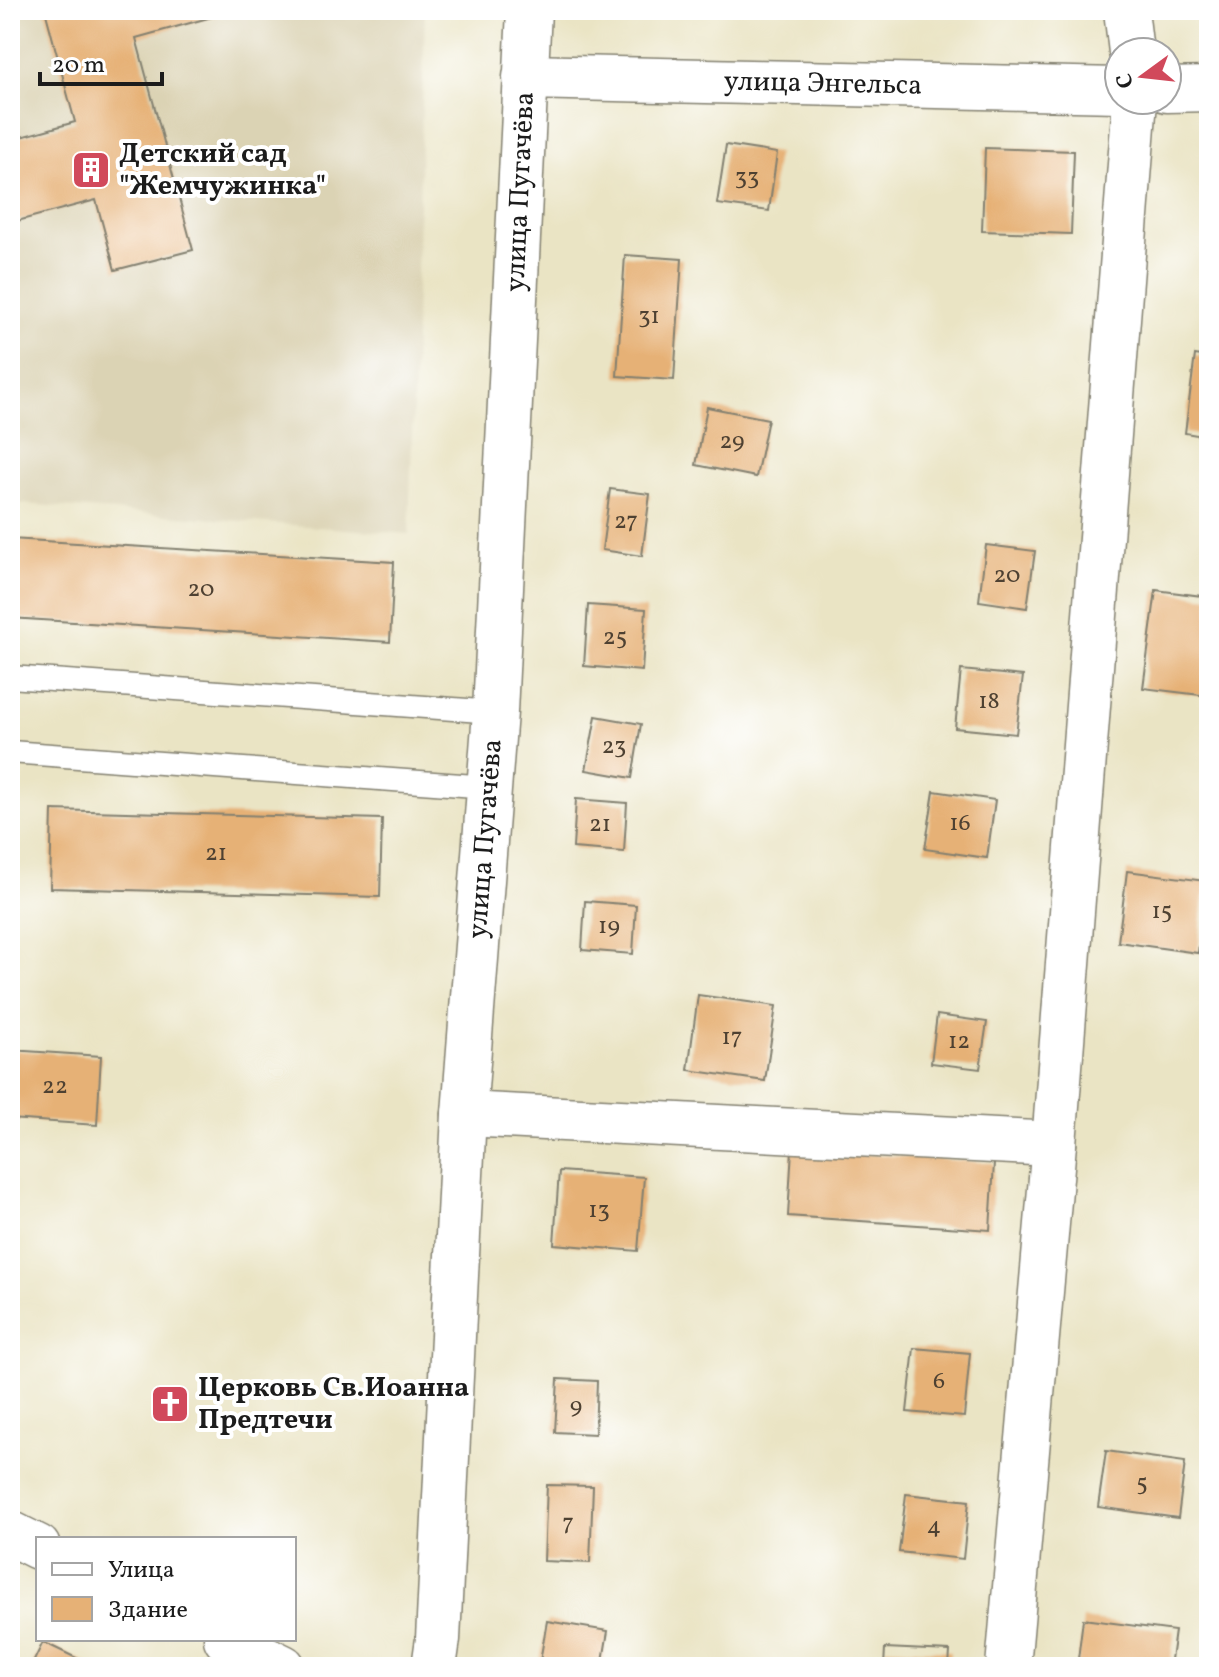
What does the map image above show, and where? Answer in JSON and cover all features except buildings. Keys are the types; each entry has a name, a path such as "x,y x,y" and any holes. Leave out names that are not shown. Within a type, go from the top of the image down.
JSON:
{"street":[{"name":"улица Пугачёва","path":"434,1667 438,1639 464,1114 495,712 529,10"},
{"path":"1126,10 1129,36"},
{"name":"улица Энгельса","path":"525,77 1103,90"},
{"path":"1183,90 1209,89"},
{"path":"1008,1667 1054,1144 1134,116"},
{"path":"464,1114 1054,1144"},
{"path":"10,1533 36,1546"},
{"path":"230,1641 283,1667"}],"lane":[{"path":"10,677 495,712"},
{"path":"10,752 489,787"}],"shaded area":[{"path":"10,10 425,10 409,534 10,503"}],"place":[{"name":"Детский сад \"Жемчужинка\"","path":"91,170"},
{"name":"Церковь Св.Иоанна Предтечи","path":"170,1404"}]}
